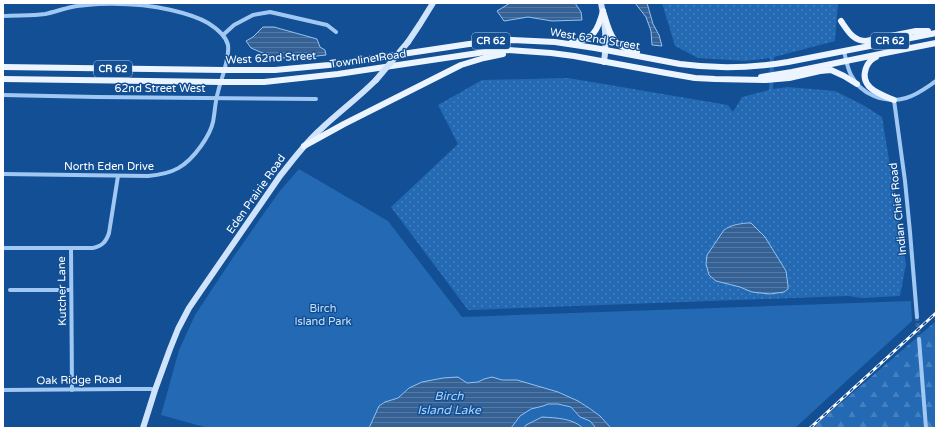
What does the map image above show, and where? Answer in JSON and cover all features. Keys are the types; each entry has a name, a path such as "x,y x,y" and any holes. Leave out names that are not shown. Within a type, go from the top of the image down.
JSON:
{"main road":[{"name":"Eden Prairie Road","path":"143,428 155,390 178,329 189,308 280,176 304,146 376,80 408,42 433,3"},
{"path":"601,3 610,34 622,47 636,52 691,62 694,66"},
{"path":"555,42 579,42 589,38 598,27 603,11"},
{"path":"603,11 606,50 604,62"},
{"path":"842,21 849,33 862,41 916,31 936,32"},
{"name":"CR 62","path":"694,66 728,68 769,65 936,32"},
{"name":"West 62nd Street","path":"3,67 224,70 302,68 490,42 533,40 606,50 694,66"},
{"name":"CR 62","path":"734,79 792,72 936,43"},
{"name":"Townline Road","path":"3,79 264,82 507,50 550,53 695,78 734,79"},
{"path":"304,146 344,124 461,65 503,54 526,52"},
{"path":"890,52 873,58 866,66 865,74 869,87 894,100"},
{"path":"734,79 766,80 789,78 830,70 857,84"}],"street":[{"path":"3,16 45,14 86,4 127,3 164,8 198,18 222,35 234,25 253,14 270,12 327,25 336,32"},
{"path":"164,8 165,3"},
{"name":"North Eden Drive","path":"3,174 148,176 170,172 180,167 190,160 206,138 213,123 216,98 226,64 228,45 222,35"},
{"path":"844,51 850,73 857,84 866,92 875,97 886,100 906,98 936,81"},
{"name":"62nd Street West","path":"3,95 316,99"},
{"name":"Indian Chief Road","path":"894,100 910,225 917,317"},
{"name":"Kutcher Lane","path":"72,390 71,248 98,247 107,239 118,176"},
{"path":"3,248 71,248"},
{"path":"10,290 71,290"},
{"path":"919,338 926,428"},
{"name":"Oak Ridge Road","path":"3,390 155,390"}],"green space":[{"path":"662,3 838,3 835,41 774,57 773,89 788,87 835,91 863,105 882,117 906,264 900,296 862,298 848,296 468,310 391,207 458,144 438,105 482,80 568,78 728,105 733,112 742,97 769,90 770,58 745,61 698,58 675,46"},
{"name":"Birch Island Park","path":"299,169 388,221 462,317 911,301 912,321 795,428 611,428 600,416 589,408 558,392 517,380 502,380 492,377 478,382 409,388 398,398 385,402 379,406 369,428 208,428 161,415 179,350 195,315 279,192"},
{"path":"936,321 936,428 812,428"},
{"path":"548,404 558,404 571,407 580,417 590,421 596,428 583,428 580,425 542,417 526,425 524,428 511,428 525,412 532,408"}],"water":[{"path":"510,3 575,3 581,12 582,20 552,21 528,17 504,21 497,11"},
{"path":"635,3 647,3 653,24 659,35 662,46 652,45 651,31 646,17"},
{"path":"263,27 274,27 317,39 320,47 325,50 326,55 289,59 265,54 251,48 246,41 253,37"},
{"path":"751,223 765,237 786,271 788,289 784,292 770,294 752,292 740,287 716,281 709,275 706,264 707,255 724,230 735,225"},
{"name":"Birch Island Lake","path":"458,377 467,383 478,382 492,377 502,380 517,380 558,392 589,408 600,416 611,428 596,428 590,421 580,417 571,407 558,404 548,404 531,409 520,416 511,428 369,428 379,406 385,402 398,398 409,388 422,382"},
{"path":"542,417 569,420 583,428 524,428 526,425"}],"tunnel":[{"path":"917,317 919,339"}],"railway":[{"path":"810,428 936,313"}]}
